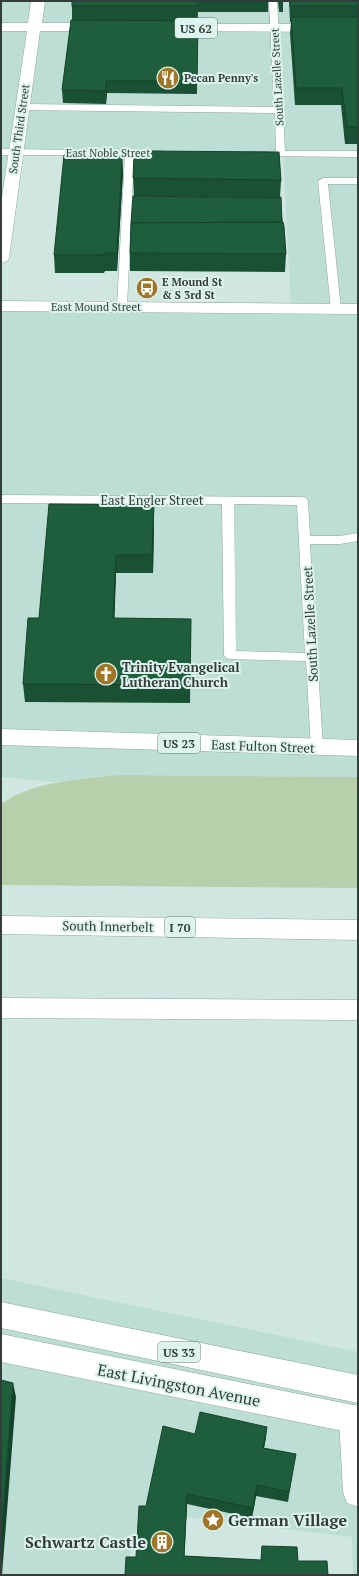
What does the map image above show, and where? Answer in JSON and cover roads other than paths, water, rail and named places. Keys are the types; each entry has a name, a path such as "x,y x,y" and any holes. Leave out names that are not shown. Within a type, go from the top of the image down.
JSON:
{"main road":[{"name":"South Third Street","path":"1,258 8,153 22,107 38,1"},
{"path":"1,27 114,28"},
{"name":"US 62","path":"151,28 358,28"},
{"name":"East Mound Street","path":"1,306 358,309"},
{"name":"East Fulton Street","path":"1,737 317,748 358,748"},
{"name":"South Innerbelt","path":"1,925 358,930"},
{"path":"1,1008 358,1010"},
{"name":"US 33","path":"1,1315 358,1389"},
{"name":"East Livingston Avenue","path":"1,1348 356,1420"},
{"path":"356,1420 358,1492"}],"lane":[{"name":"South Lazelle Street","path":"272,1 281,154"},
{"path":"22,107 279,110"},
{"name":"East Noble Street","path":"8,153 172,153"},
{"path":"122,307 131,200 130,153"},
{"path":"250,154 358,154"},
{"path":"336,309 323,181 358,181"},
{"name":"East Engler Street","path":"1,499 302,501"},
{"path":"228,501 230,655 312,657"},
{"name":"South Lazelle Street","path":"302,501 317,748"},
{"path":"305,540 340,540 358,537"}],"place":[{"name":"Pecan Penny's","path":"168,78"},
{"name":"E Mound St & S 3rd St","path":"147,288"},
{"name":"Trinity Evangelical Lutheran Church","path":"106,674"},
{"name":"German Village","path":"213,1520"},
{"name":"Schwartz Castle","path":"162,1542"}]}
